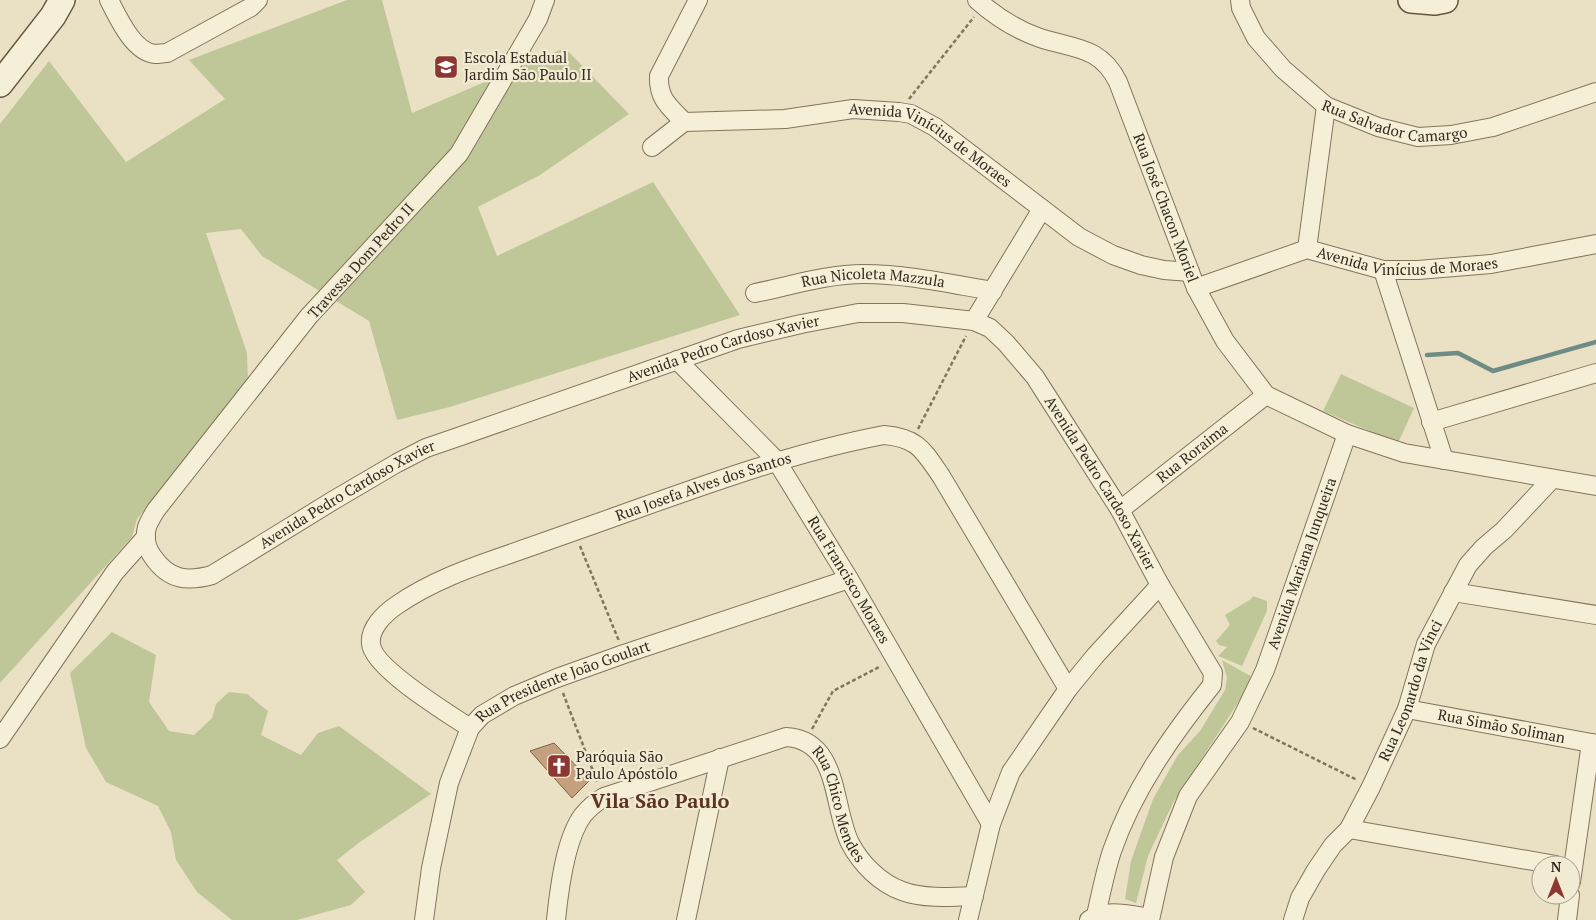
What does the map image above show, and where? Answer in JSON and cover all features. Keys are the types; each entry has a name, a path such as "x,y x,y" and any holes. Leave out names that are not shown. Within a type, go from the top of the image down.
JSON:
{"street":[{"path":"0,84 53,16 62,0"},
{"path":"109,0 130,38 146,52 155,54 167,52 251,7 258,0"},
{"name":"Travessa Dom Pedro II","path":"146,537 147,528 156,510 309,316 459,154 538,19 545,0"},
{"path":"652,147 684,122 663,100 658,87 659,76 698,0"},
{"name":"Rua Salvador Camargo","path":"1240,0 1256,38 1282,69 1326,106 1378,127 1418,137 1451,135 1493,127 1596,92"},
{"path":"1410,0 1435,2 1445,0"},
{"name":"Rua José Chacon Moriel","path":"980,3 1017,28 1040,38 1078,48 1103,60 1112,68 1193,280 1225,341 1266,395 1347,434"},
{"path":"1307,249 1326,106"},
{"name":"Avenida Vinícius de Moraes","path":"684,122 785,118 853,109 911,114 935,127 1079,237 1113,255 1193,280 1307,249 1383,270 1418,270 1491,264 1596,244"},
{"path":"974,321 1042,209"},
{"path":"1383,270 1444,460"},
{"name":"Rua Nicoleta Mazzula","path":"754,293 831,276 864,274 895,276 993,290"},
{"name":"Avenida Pedro Cardoso Xavier","path":"146,537 148,550 166,573 181,578 198,579 212,575 334,500 426,448 738,339 858,313 902,313 974,321 990,328 1006,343 1035,377 1120,510 1160,585 1214,676 1212,685 1168,744 1124,819 1111,853 1100,917"},
{"name":"Rua Francisco Moraes","path":"677,360 776,460 991,824"},
{"path":"1431,422 1596,373"},
{"name":"Rua Roraima","path":"1120,510 1266,395"},
{"path":"1347,434 1404,453 1596,486"},
{"name":"Avenida Mariana Junqueira","path":"1150,919 1164,857 1188,796 1240,722 1265,670 1347,434"},
{"name":"Rua Josefa Alves dos Santos","path":"470,728 411,688 376,658 371,645 372,633 382,618 397,605 440,580 776,460 884,435 900,436 912,441"},
{"path":"912,441 922,449 941,476 1068,689"},
{"name":"Rua Leonardo da Vinci","path":"1293,920 1300,898 1316,870 1333,845 1349,829 1372,787 1407,709 1426,644 1468,565 1484,547 1504,530 1552,478"},
{"path":"0,739 114,572 146,537"},
{"name":"Rua Presidente João Goulart","path":"424,920 449,782 470,728 482,715 506,700 557,678 848,579"},
{"path":"968,920 991,824 1011,772 1068,689 1120,627 1160,585"},
{"path":"1453,592 1596,615"},
{"name":"Rua Simão Soliman","path":"1407,709 1594,743"},
{"name":"Rua Chico Mendes","path":"556,920 568,847 575,828 592,805 604,797 786,737 805,741 816,749 823,758 831,774 850,842 863,862 880,879 902,892 946,898 974,896"},
{"path":"1571,855 1594,743"},
{"path":"686,920 720,758"},
{"path":"1349,829 1531,864"},
{"path":"1567,920 1569,905"},
{"path":"1100,917 1150,919"}],"path":[{"path":"899,112 980,3"},
{"path":"912,441 974,321"},
{"path":"574,531 624,654"},
{"path":"805,741 833,691 894,658"},
{"path":"557,678 604,797"},
{"path":"1240,722 1372,787"}],"green space":[{"path":"347,0 382,0 412,113 565,48 629,114 540,175 478,207 497,256 653,182 740,315 450,407 397,420 369,321 262,256 241,229 206,233 247,353 248,381 137,519 132,537 0,683 0,124 49,61 126,162 225,99 189,60"},
{"path":"1341,374 1414,408 1398,443 1323,411"},
{"path":"1253,596 1267,601 1267,611 1242,666 1218,656 1227,647 1219,645 1216,641 1230,625 1225,615"},
{"path":"112,632 156,655 149,702 169,731 194,735 212,718 216,704 229,692 247,694 268,711 261,735 301,755 318,733 339,726 431,794 360,842 337,860 365,892 351,905 297,920 232,920 197,892 176,860 171,832 158,806 106,782 86,748 70,673"},
{"path":"1222,660 1254,678 1173,803 1148,856 1136,903 1125,899 1131,861 1153,799 1178,755 1200,731 1225,690 1227,678"}],"building":[{"name":"Paróquia São Paulo Apóstolo","path":"554,743 590,780 572,798 530,751"}],"waterway":[{"path":"1427,355 1458,353 1493,371 1596,342"}],"place":[{"name":"Escola Estadual Jardim São Paulo II","path":"446,67"},
{"name":"Paróquia São Paulo Apóstolo","path":"559,766"}],"district":[{"name":"Vila São Paulo","path":"660,801"}]}
